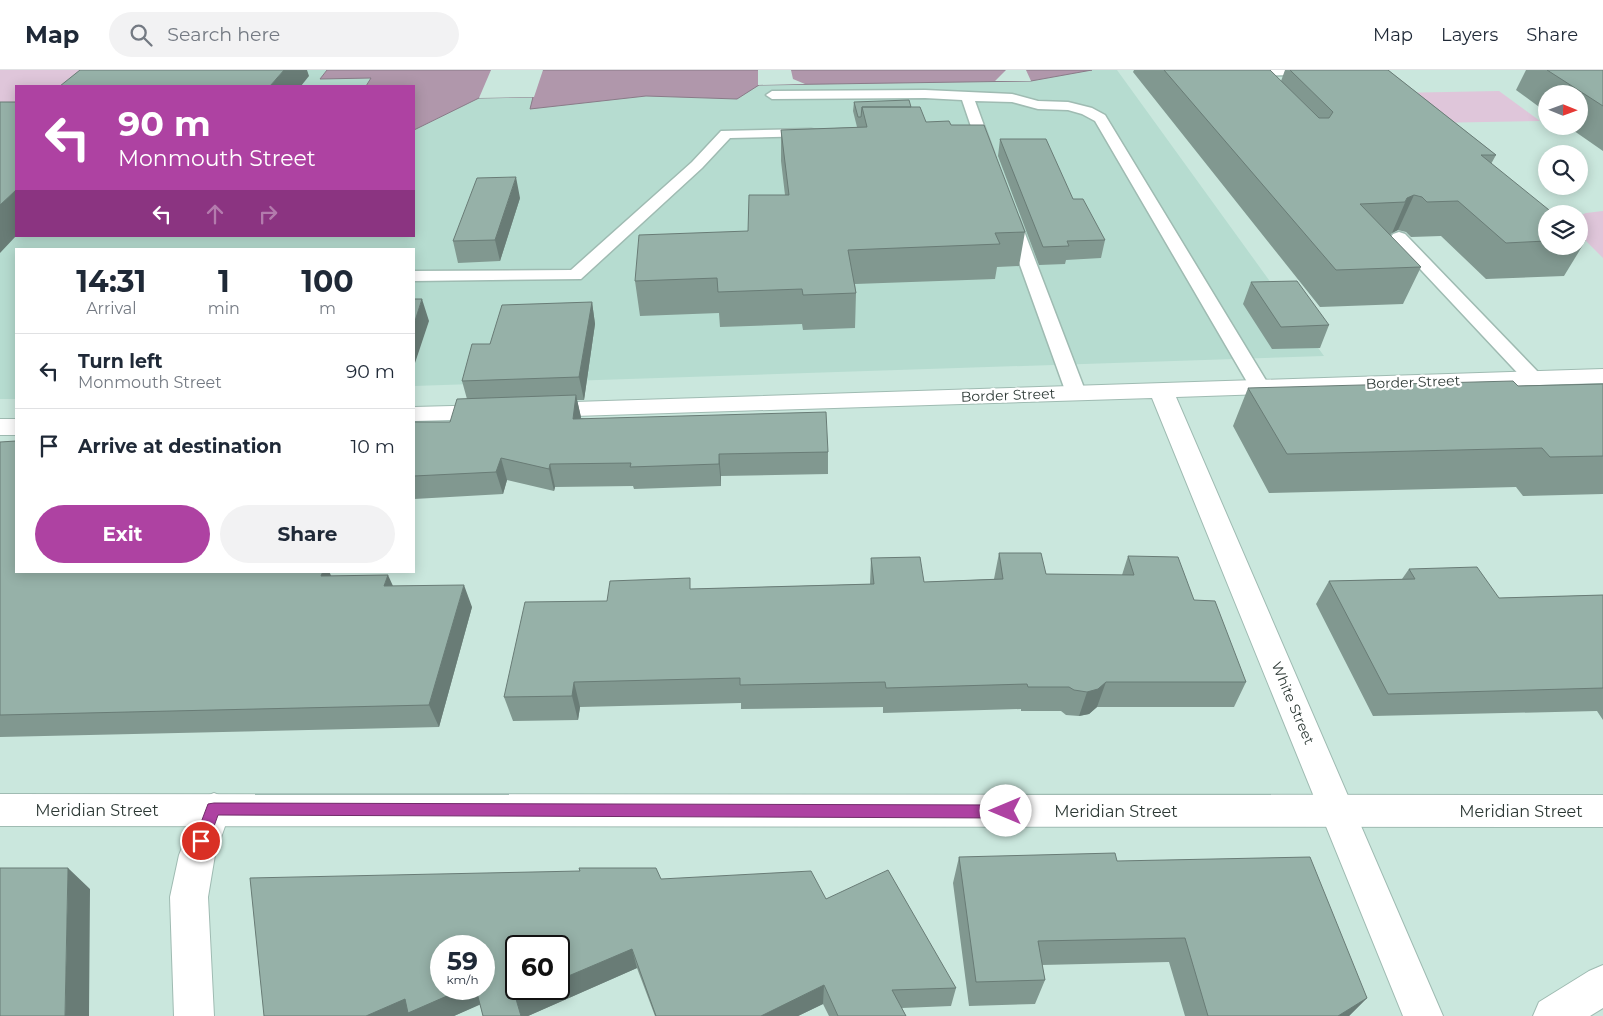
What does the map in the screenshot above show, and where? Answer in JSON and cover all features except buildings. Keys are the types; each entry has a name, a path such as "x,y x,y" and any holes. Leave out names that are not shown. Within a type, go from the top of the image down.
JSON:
{"street":[{"name":"Border Street","path":"415,414 1603,376"},
{"name":"White Street","path":"1161,390 1424,1016"},
{"path":"0,427 15,427"},
{"path":"194,1016 188,897 197,855 214,809"},
{"name":"Meridian Street","path":"0,810 1603,811"},
{"path":"1553,1016 1603,985"}],"lane":[{"path":"1255,86 1242,72 1335,70"},
{"path":"772,95 925,94 967,98 1012,98 1038,105 1068,106 1087,111 1100,118 1260,387"},
{"path":"967,98 992,167"},
{"path":"960,131 979,131"},
{"path":"415,276 575,275 697,165 726,134 823,133"},
{"path":"1006,204 1076,393"},
{"path":"1399,237 1533,378"}],"shaded area":[{"path":"0,70 327,70 321,79 372,78 366,85 15,85 15,237 415,237 415,130 479,98 534,97 531,108 646,96 737,99 758,85 1031,81 1092,70 1117,70 1324,356 415,386 415,248 15,248 15,399 0,399"},
{"path":"0,70 260,70 81,85 15,85 15,103 0,108"},
{"path":"327,70 1092,70 1031,81 759,85 737,99 646,96 530,109 533,97 479,98 415,130 415,85 367,85 371,78 320,79"},
{"path":"1499,91 1538,121 1430,123 1395,93"},
{"path":"1603,211 1603,258 1588,243 1588,213"}],"pier":[{"path":"491,70 543,70 534,97 479,98"},
{"path":"758,70 791,70 793,79 805,84 758,85"},
{"path":"1006,70 1026,70 1031,81 995,81"}],"route":[{"path":"201,841 214,809 1006,811"}]}
